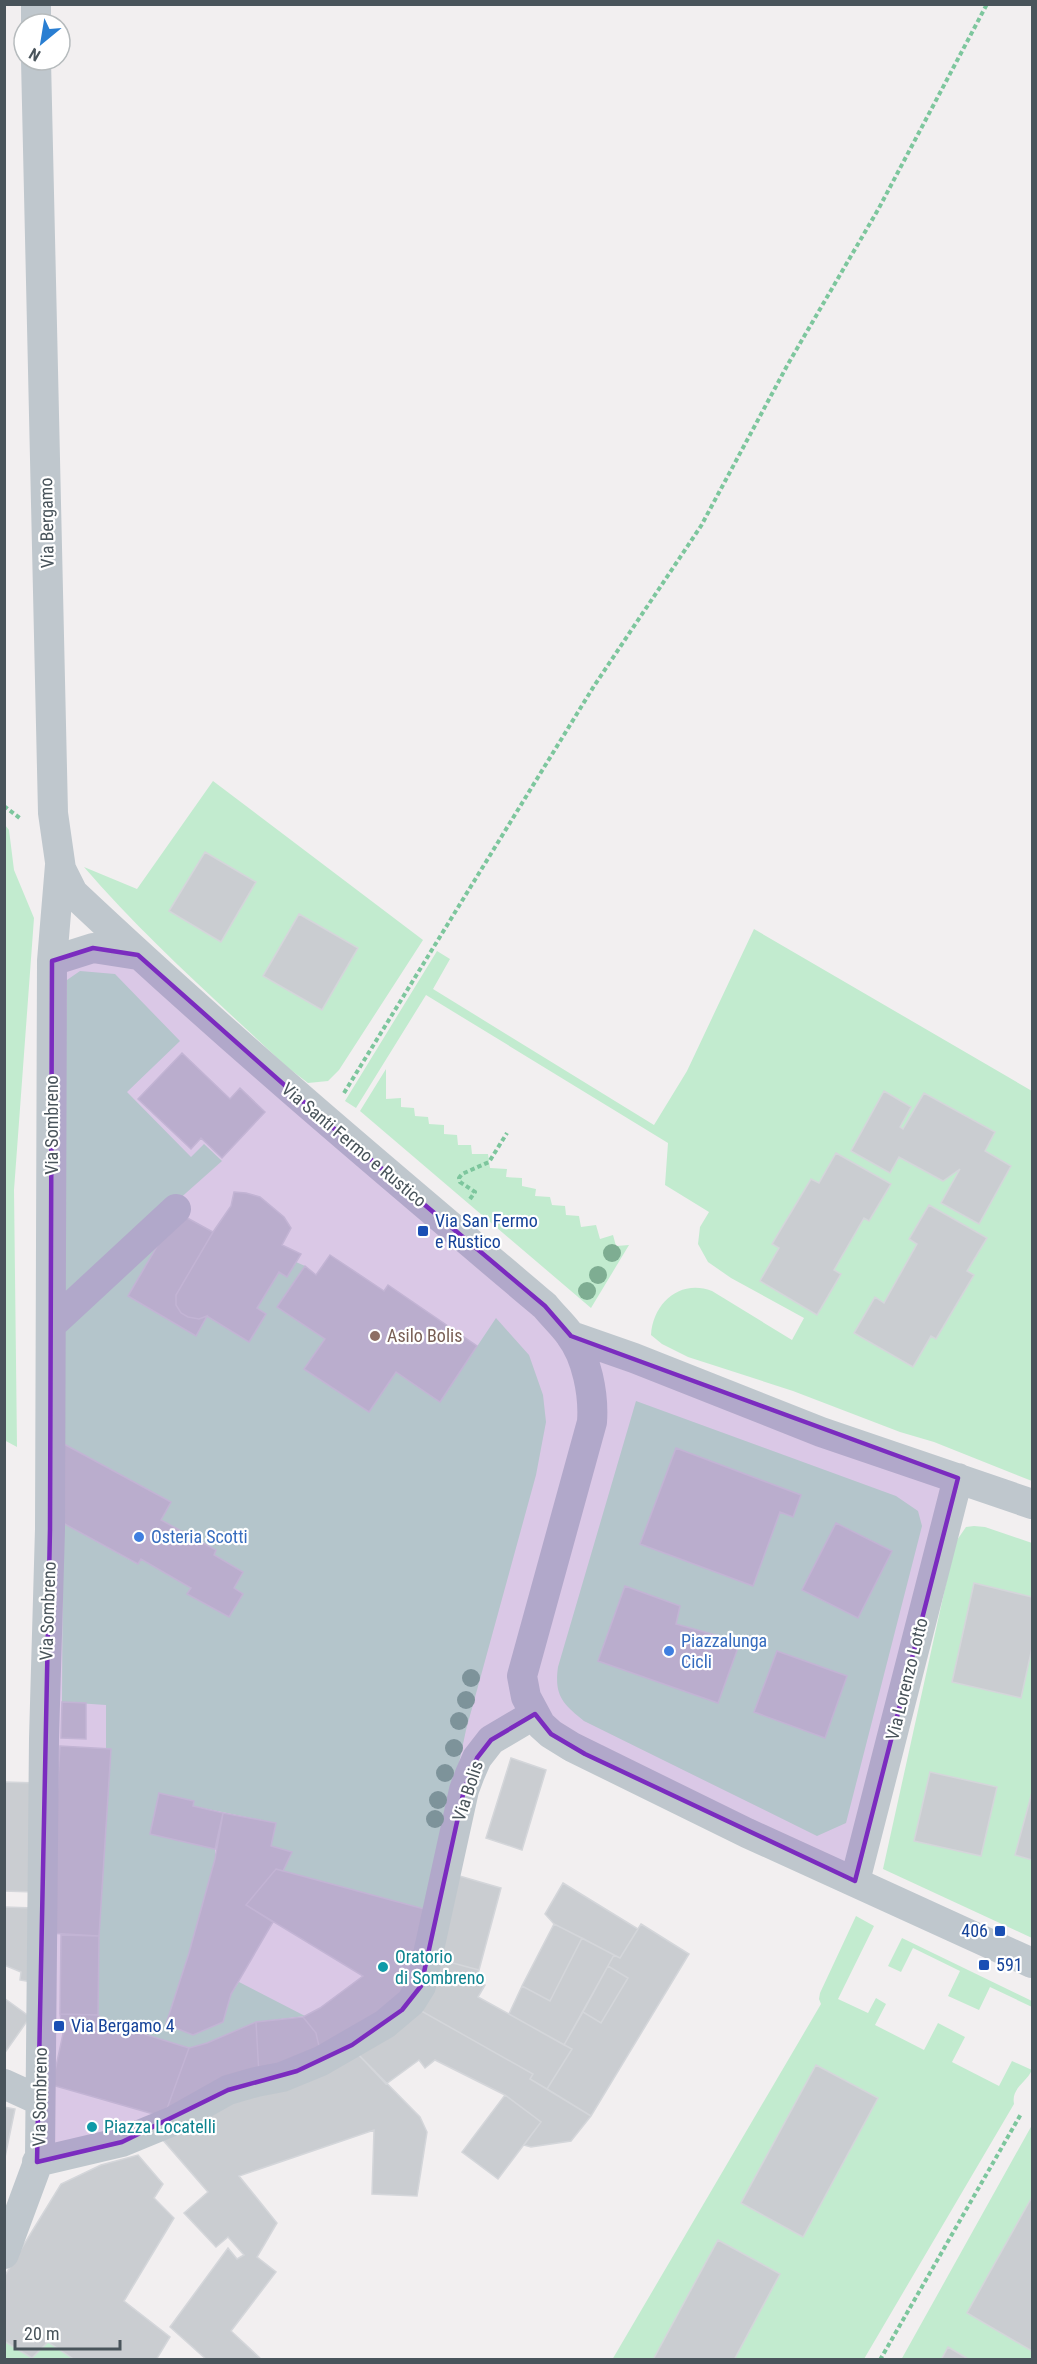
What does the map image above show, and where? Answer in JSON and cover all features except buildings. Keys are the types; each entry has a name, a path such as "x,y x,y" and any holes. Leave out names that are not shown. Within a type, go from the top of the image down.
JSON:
{"street":[{"name":"Via Bergamo","path":"36,72 53,813 61,869 73,893 138,955"},
{"name":"Via Sombreno","path":"4,2254 39,2159 50,1529 52,961 60,862"},
{"path":"52,961 93,948 138,955"},
{"name":"Via Santi Fermo e Rustico","path":"138,955 325,1121 545,1306 571,1336 590,1386 592,1422 522,1676 526,1697 535,1714"},
{"path":"51,1325 176,1209"},
{"path":"571,1336 634,1358 822,1432 1032,1504"},
{"name":"Via Lorenzo Lotto","path":"855,1881 958,1478"},
{"path":"535,1714 546,1730 572,1748 747,1833 1032,1963"},
{"name":"Via Bolis","path":"39,2159 122,2142 173,2121 228,2090 297,2071 352,2045 386,2024 402,2010 417,1994 421,1986 464,1790 477,1758 491,1740 535,1714"},
{"path":"4,2084 39,2100"}],"path":[{"path":"325,1121 594,686 701,526 788,364 879,208 987,4"},
{"path":"464,1205 475,1192 460,1182 460,1175 489,1162 507,1133"},
{"path":"880,2360 1020,2114"}],"highlighted area":[{"path":"93,948 138,955 325,1121 545,1306 571,1336 958,1478 855,1881 585,1754 551,1734 535,1714 491,1740 477,1758 464,1790 421,1986 402,2010 352,2045 297,2071 228,2090 122,2142 37,2162 50,1529 52,961"}],"green space":[{"path":"213,781 423,940 339,1070 328,1081 308,1083 287,1067 157,945 84,867 137,889"},
{"path":"5,825 9,830 14,870 34,918 14,1190 17,1447 4,1440"},
{"path":"754,929 1032,1091 1032,1481 934,1442 900,1432 793,1391 688,1357 662,1344 651,1335 657,1313 670,1296 689,1288 712,1291 792,1340 804,1318 731,1278 708,1262 698,1244 700,1227 709,1212 665,1185 668,1143 426,995 356,1108 345,1101 437,951 450,959 433,989 654,1125 687,1071"},
{"path":"80,971 115,974 180,1041 127,1092 191,1157 204,1144 222,1161 60,1305 67,980"},
{"path":"386,1069 386,1099 401,1098 401,1107 414,1108 415,1116 428,1117 429,1124 444,1125 444,1134 457,1135 458,1145 471,1145 472,1154 488,1154 490,1168 507,1169 506,1177 522,1178 522,1186 536,1189 535,1196 550,1197 552,1205 565,1206 566,1215 579,1216 581,1227 596,1225 600,1239 613,1235 616,1246 629,1245 591,1308 360,1111"},
{"path":"166,1231 128,1296 196,1336 207,1316 249,1342 266,1314 257,1308 279,1272 287,1276 296,1262 305,1266 278,1307 325,1339 305,1369 369,1412 396,1372 440,1402 496,1318 529,1355 543,1395 546,1422 536,1475 466,1730 428,1910 283,1871 291,1853 271,1846 276,1823 193,1806 194,1801 159,1793 150,1834 215,1849 215,1859 189,1953 166,2024 193,2035 223,2022 231,1994 239,1982 305,2016 256,2022 197,2047 189,2048 105,2022 98,2015 99,1936 111,1749 106,1749 106,1705 62,1702 63,1523 137,1564 141,1559 191,1588 187,1594 229,1617 243,1594 234,1588 243,1572 214,1555 216,1550 161,1520 171,1502 62,1443 60,1322"},
{"path":"636,1401 896,1496 918,1511 922,1526 846,1823 817,1836 584,1721 565,1704 559,1692 558,1667"},
{"path":"966,1527 985,1527 1032,1543 1032,1938 883,1869 955,1543"},
{"path":"856,1916 874,1926 838,1999 868,2013 876,1998 886,2004 875,2025 924,2050 938,2023 965,2037 952,2062 999,2086 1012,2061 1032,2070 1017,2090 1014,2104 864,2359 612,2360 821,2004 820,1993"},
{"path":"902,1938 1032,2001 1032,2007 990,1987 979,2010 948,1996 960,1971 913,1948 901,1972 888,1966"},
{"path":"1032,2125 1032,2359 901,2360"},
{"path":"4,2341 32,2357 48,2342 75,2359 5,2359"}],"place":[{"name":"Via San Fermo e Rustico","path":"423,1231"},
{"name":"Asilo Bolis","path":"375,1336"},
{"name":"Osteria Scotti","path":"139,1537"},
{"name":"Piazzalunga Cicli","path":"669,1651"},
{"name":"406","path":"1000,1931"},
{"name":"591","path":"984,1965"},
{"name":"Oratorio di Sombreno","path":"383,1967"},
{"name":"Via Bergamo 4","path":"59,2026"},
{"name":"Piazza Locatelli","path":"92,2127"}]}
